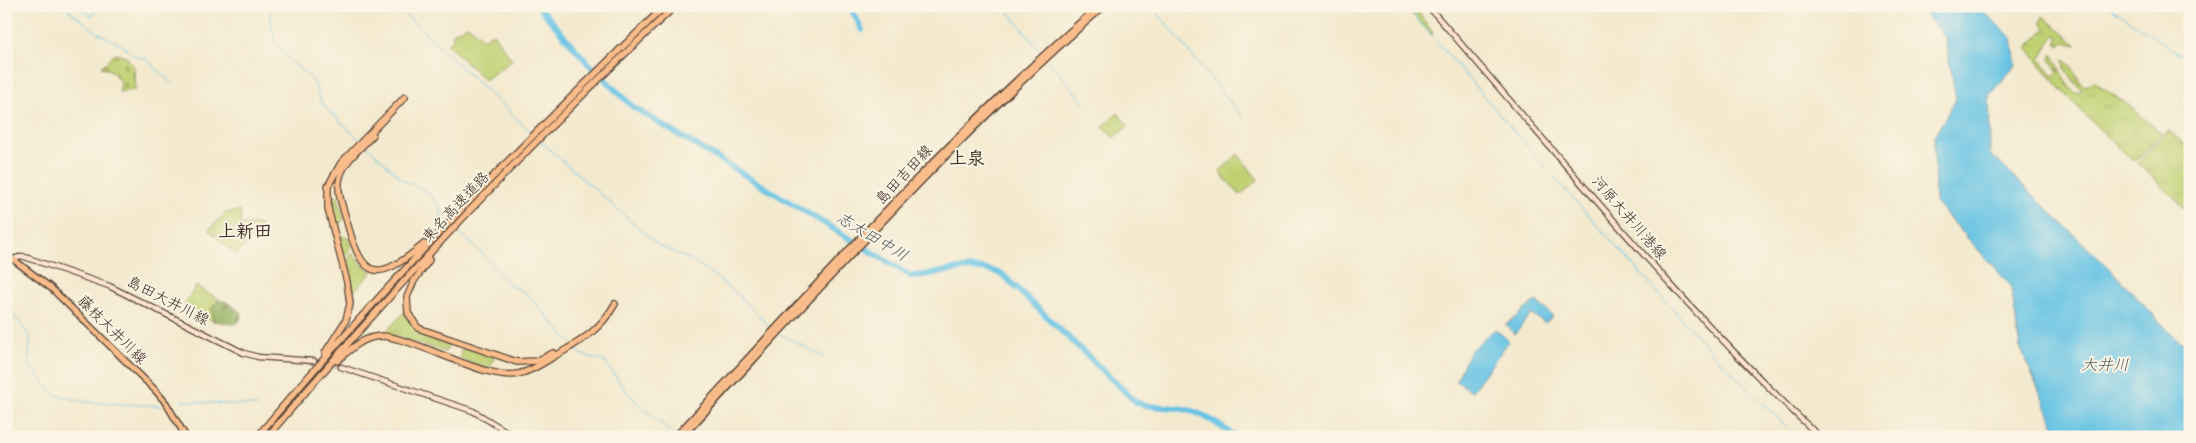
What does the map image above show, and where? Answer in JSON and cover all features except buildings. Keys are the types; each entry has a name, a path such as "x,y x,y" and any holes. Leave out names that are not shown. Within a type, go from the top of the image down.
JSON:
{"highway":[{"name":"東名高速道路","path":"257,437 308,377 442,229 605,69 665,6"},
{"name":"東名高速道路","path":"605,69 676,6"},
{"name":"東名高速道路","path":"267,437 448,234 591,83"},
{"path":"308,377 340,331 349,310 349,292 327,204 330,180 341,163 405,97 345,166 340,176 340,191 356,254 364,264 376,270 386,270 403,262 442,229"},
{"path":"299,399 356,345 367,338 378,336 395,338 496,373 511,375 522,373 584,339 605,320 615,304 584,335 531,362 512,362 427,332 415,325 410,318 408,298 414,281 448,234"}],"main road":[{"name":"島田吉田線","path":"863,240 997,97 1099,6"},
{"name":"島田吉田線","path":"675,437 955,145 1045,58 1104,6"},
{"name":"河原大井川港線","path":"1428,6 1682,297 1760,380 1820,437"},
{"name":"島田吉田線","path":"682,437 854,249"},
{"name":"藤枝大井川線","path":"6,254 51,288 155,390 166,403 186,437"},
{"name":"島田大井川線","path":"14,259 22,256 109,286 244,353 258,357 314,361"},
{"path":"341,367 473,411 516,437"}],"green space":[{"path":"1405,6 1414,6 1432,32 1432,35"},
{"path":"2043,16 2077,45 2064,42 2058,46 2056,44 2059,37 2055,35 2053,37 2040,59 2053,76 2058,72 2050,59 2052,54 2068,86 2078,94 2082,91 2065,70 2064,60 2071,65 2081,84 2086,86 2093,81 2131,107 2162,134 2135,162 2078,108 2027,47 2046,28 2041,23"},
{"path":"468,25 483,39 493,33 512,60 485,80 447,44 453,39 453,33"},
{"path":"114,54 126,56 134,67 135,90 119,92 121,83 112,71 101,67"},
{"path":"1118,113 1128,126 1113,138 1103,126"},
{"path":"2168,130 2190,149 2190,213 2138,163"},
{"path":"1238,154 1258,180 1240,195 1219,172"},
{"path":"338,196 344,218 340,224 333,220 328,197"},
{"path":"240,211 241,225 258,224 261,228 236,255 209,230 225,213"},
{"path":"343,236 350,240 352,247 346,255 342,254 339,244"},
{"path":"352,254 363,266 373,271 354,291 349,287 351,276 347,261"},
{"path":"196,286 219,299 212,310 213,321 184,305"},
{"path":"218,301 225,301 242,313 240,320 234,324 213,321 212,308"},
{"path":"404,312 417,328 447,341 448,348 445,352 385,333"},
{"path":"466,347 494,357 490,369 461,359 460,352"}],"water":[{"name":"大井川","path":"1918,6 1977,6 2012,38 2016,65 1989,95 1990,154 2115,274 2177,340 2190,345 2190,437 2059,437 2020,347 2011,286 1935,202 1934,137 1956,99 1945,37"},
{"path":"1536,301 1553,316 1545,323 1531,314 1515,334 1506,325"},
{"path":"1495,329 1509,341 1472,391 1456,381 1470,351"}],"waterway":[{"path":"63,6 66,8 75,6"},
{"path":"77,6 92,16 98,6"},
{"path":"270,6 272,30 281,49 313,81 324,106 359,139"},
{"path":"396,6 532,133"},
{"name":"志太田中川","path":"538,6 586,61 633,107 911,276 968,268 991,271 1003,275 1137,403 1195,412 1237,437"},
{"path":"850,6 862,30"},
{"path":"1004,6 1042,53"},
{"path":"1152,6 1243,118"},
{"path":"1406,6 1432,36"},
{"path":"2108,6 2190,61"},
{"path":"66,8 98,33 122,45 132,55 146,59 171,83"},
{"path":"1436,41 1548,170"},
{"path":"1048,60 1086,105"},
{"path":"540,141 658,245 691,260 708,271 738,295 772,329"},
{"path":"366,145 403,180 428,192 439,206 442,217 446,221"},
{"path":"1554,177 1716,357 1797,437"},
{"path":"455,229 486,257 511,286 525,292 572,344"},
{"path":"6,306 30,336 29,365 54,394 86,402 161,406"},
{"path":"780,334 824,357"},
{"path":"574,347 580,354 605,362 628,394 674,435"},
{"path":"182,401 257,406"}],"tunnel":[{"path":"314,361 341,367"}],"district":[{"name":"上泉","path":"967,158"},
{"name":"上新田","path":"245,231"}]}
